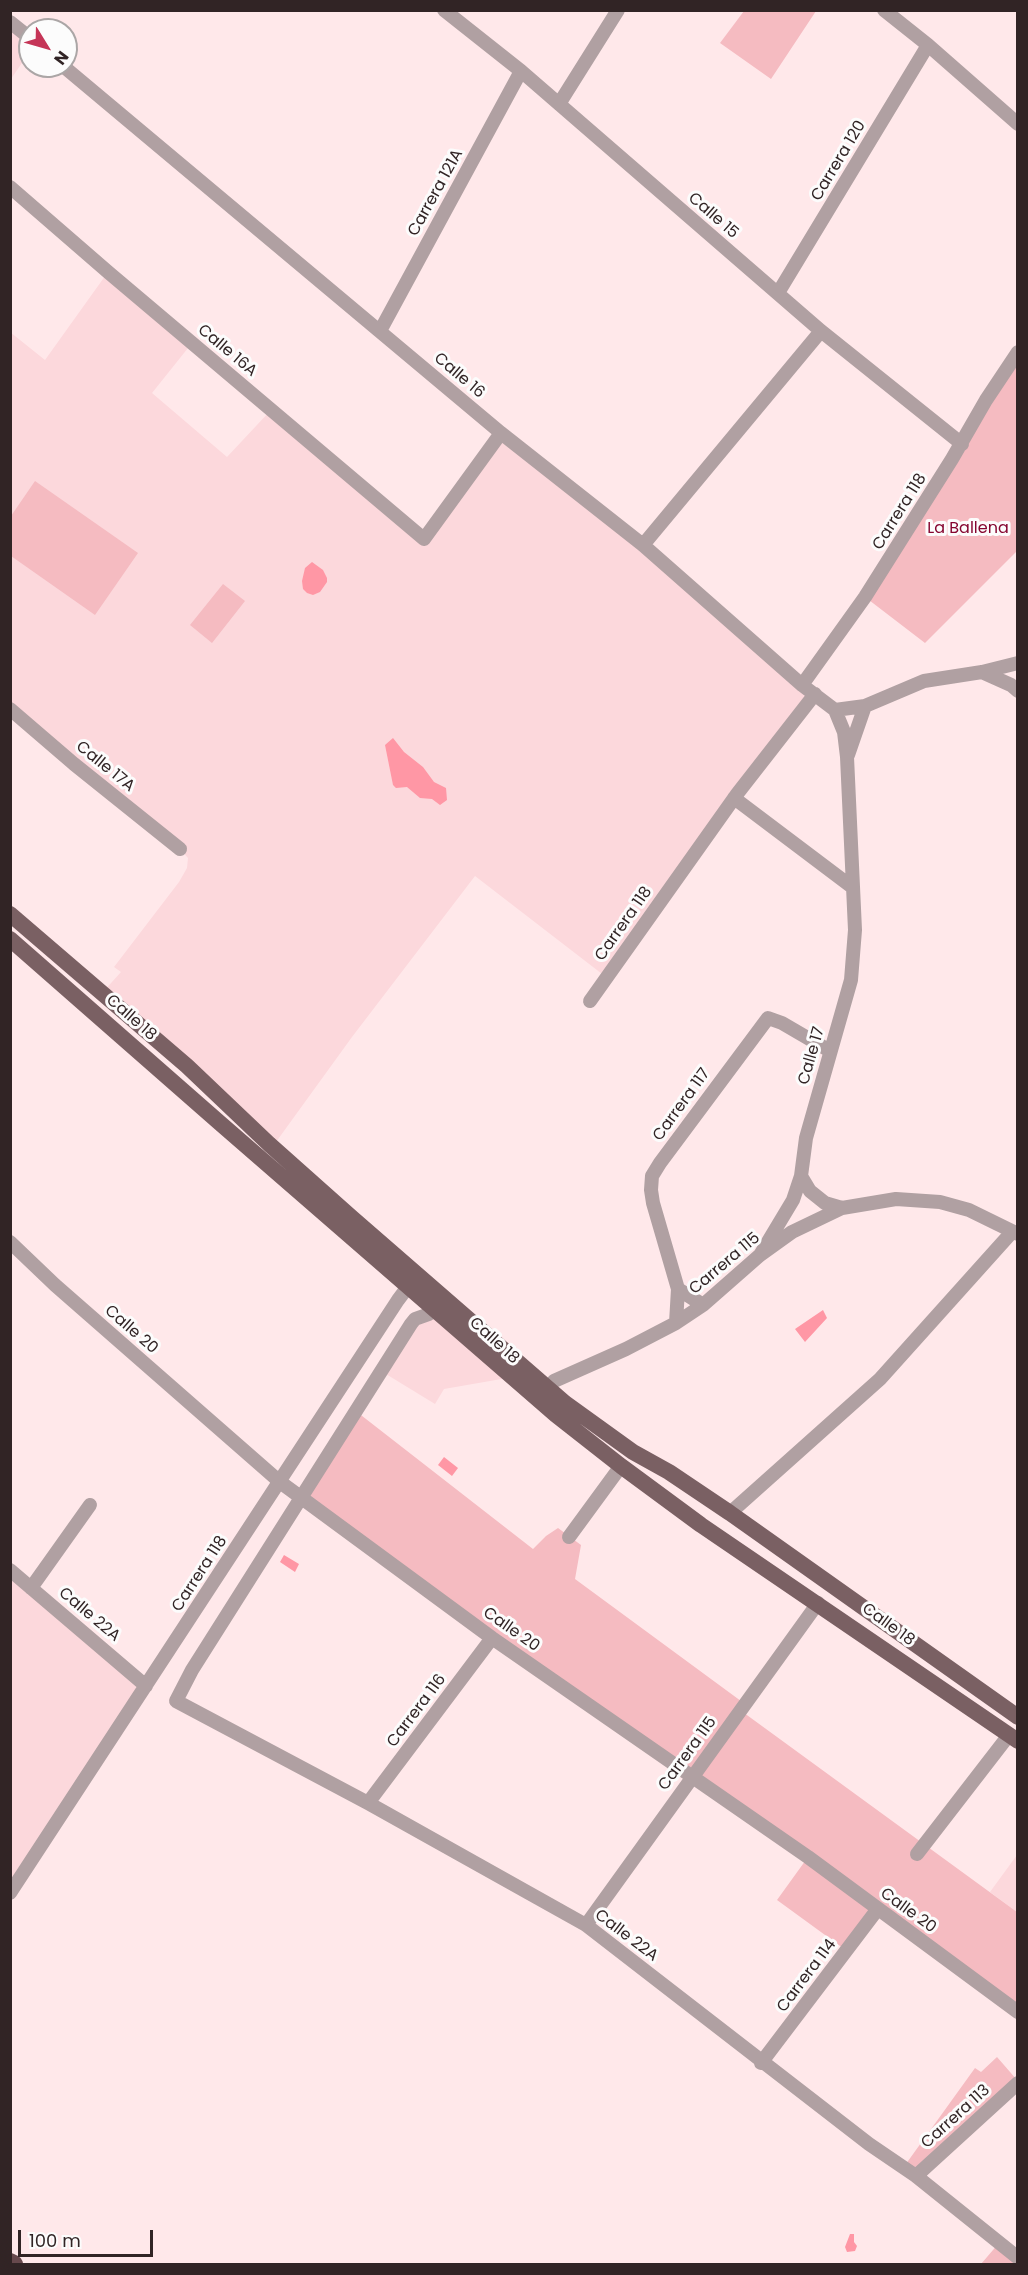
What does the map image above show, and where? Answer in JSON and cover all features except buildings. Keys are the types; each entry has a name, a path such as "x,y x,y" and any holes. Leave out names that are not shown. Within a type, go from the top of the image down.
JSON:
{"highway":[{"path":"10,2262 14,2265"}],"main road":[{"name":"Calle 18","path":"10,914 187,1066 413,1280"},
{"name":"Calle 18","path":"10,939 213,1117 413,1280 544,1394 621,1466 701,1525 819,1603 1013,1738"},
{"name":"Calle 18","path":"544,1394 730,1513 1017,1717"}],"street":[{"name":"Calle 15","path":"444,10 521,71 821,331 962,444"},
{"path":"559,104 618,10"},
{"path":"884,10 928,45 1017,124"},
{"name":"Carrera 120","path":"778,293 928,45"},
{"name":"Carrera 121A","path":"380,331 521,71"},
{"name":"Calle 16","path":"77,78 501,433 643,545 802,685 835,711"},
{"name":"Calle 16A","path":"10,187 424,539 501,433"},
{"path":"643,545 821,331"},
{"name":"Carrera 118","path":"802,685 865,597 1017,352"},
{"path":"835,711 865,706 924,681 982,672 1017,663"},
{"path":"982,672 1011,685 1017,691"},
{"name":"Carrera 118","path":"590,1001 734,798 815,694"},
{"path":"848,758 865,706"},
{"name":"Calle 17A","path":"10,709 180,849"},
{"name":"Calle 17","path":"760,1255 793,1200 801,1176 806,1138 851,980 855,930 848,758 844,732 835,711"},
{"path":"734,798 852,887"},
{"name":"Carrera 117","path":"676,1323 678,1289 651,1190 652,1176 768,1018 782,1023 830,1051"},
{"path":"730,1513 880,1379 1015,1233 969,1210 940,1202 896,1199 842,1208 825,1203 810,1191 801,1176"},
{"name":"Carrera 115","path":"544,1394 554,1381 626,1349 676,1323 703,1305 760,1255 792,1232 842,1208"},
{"name":"Calle 20","path":"10,1242 55,1285 280,1482 492,1638 808,1857 1017,2012"},
{"name":"Carrera 118","path":"10,1893 413,1280"},
{"path":"678,1289 703,1305"},
{"path":"301,1497 411,1324 415,1319 429,1314"},
{"path":"569,1537 621,1466"},
{"name":"Calle 22A","path":"301,1497 192,1670 176,1701 368,1803 586,1925 762,2063 869,2144 916,2176 1017,2257"},
{"path":"31,1588 90,1505"},
{"name":"Calle 22A","path":"10,1570 146,1686"},
{"name":"Carrera 115","path":"586,1925 819,1603"},
{"name":"Carrera 116","path":"368,1803 492,1638"},
{"path":"918,1854 1013,1738"},
{"name":"Carrera 114","path":"762,2063 878,1910"},
{"name":"Carrera 113","path":"916,2176 1017,2083"},
{"path":"1012,2265 1017,2257"}],"shaded area":[{"path":"10,22 18,28 18,69 11,79"},
{"path":"108,272 192,343 152,393 227,457 271,410 424,539 501,433 815,694 606,977 475,876 352,1037 276,1142 102,993 121,972 114,967 179,882 187,868 188,858 11,709 10,332 45,360"},
{"path":"312,562 323,570 327,578 320,592 313,595 303,589 302,581 305,568"},
{"path":"393,738 404,752 423,767 434,782 446,788 447,800 440,805 432,799 420,798 407,787 396,788 393,785 385,745"},
{"path":"823,1310 827,1318 805,1342 795,1329"},
{"path":"429,1314 513,1377 444,1389 435,1404 381,1371 411,1324"},
{"path":"444,1457 458,1468 452,1476 438,1465"},
{"path":"284,1555 299,1564 295,1572 280,1562"},
{"path":"11,1570 146,1686 11,1893"},
{"path":"1017,1855 1017,1912 990,1892"},
{"path":"850,2234 854,2234 854,2242 857,2246 855,2251 847,2252 845,2247"}],"green space":[{"path":"744,11 816,11 771,79 720,43"},
{"name":"La Ballena","path":"1017,352 1017,551 925,643 865,597"},
{"path":"35,481 138,553 95,615 11,556 11,516"},
{"path":"223,584 245,601 212,643 190,625"},
{"path":"357,1412 533,1549 558,1528 581,1545 575,1579 745,1704 740,1710 1017,1912 1017,2012 878,1910 847,1951 777,1900 808,1857 301,1498"},
{"path":"997,2057 1017,2080 916,2176 903,2168 975,2068 981,2072"},
{"path":"999,2243 1017,2257 1012,2264 981,2264"}]}
